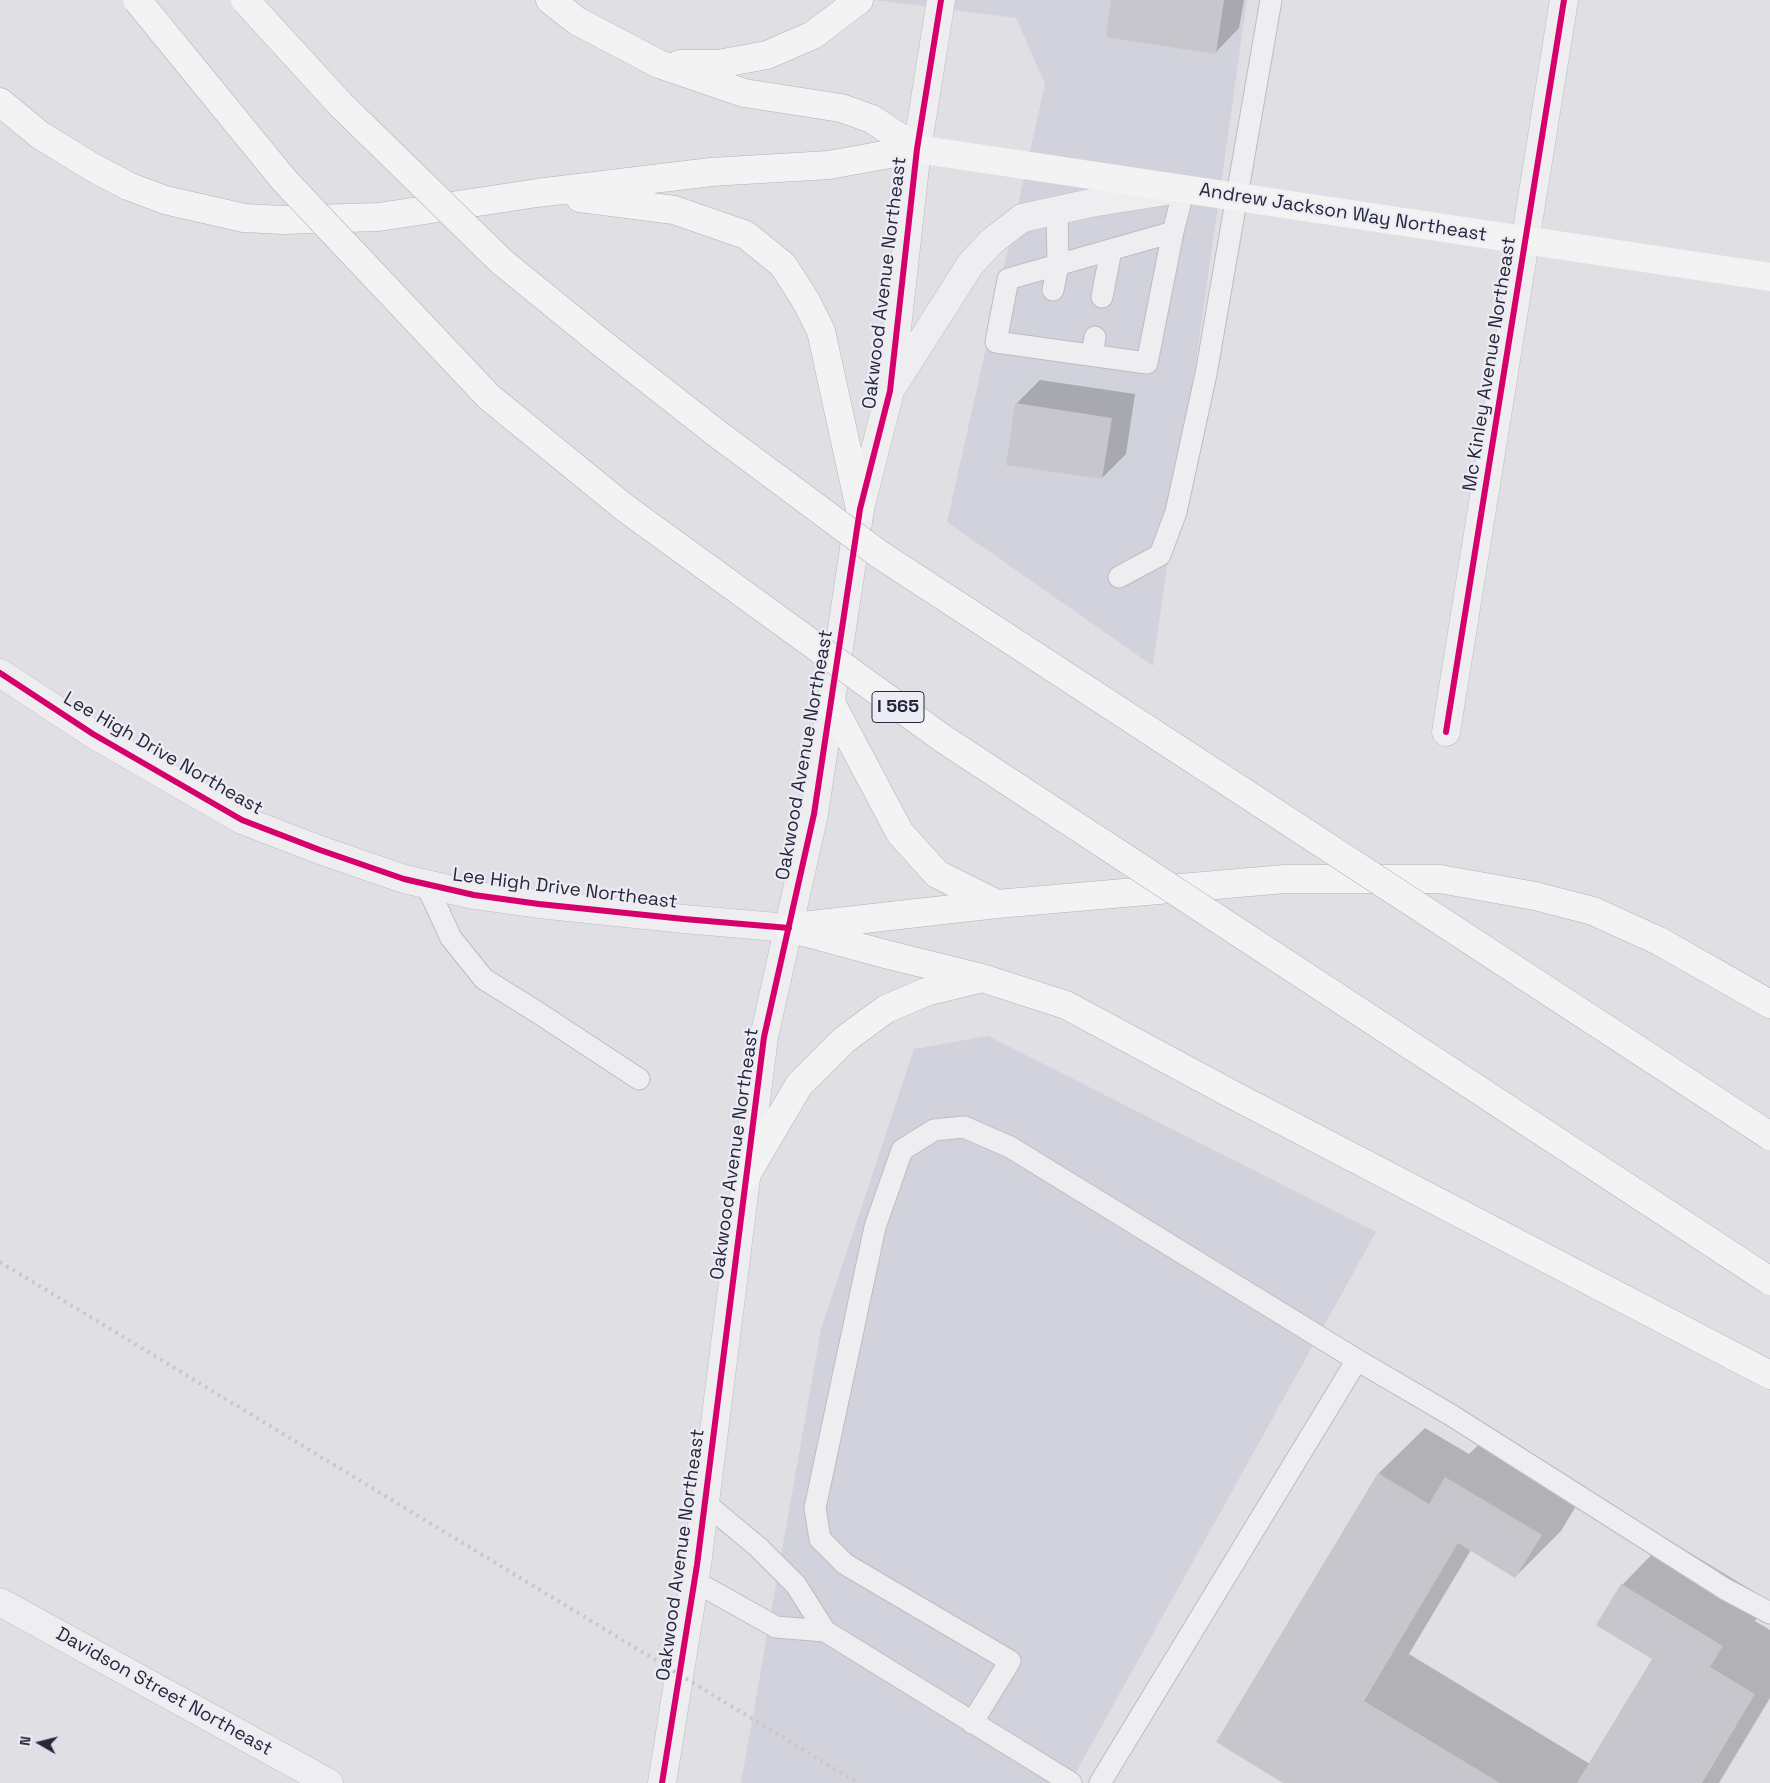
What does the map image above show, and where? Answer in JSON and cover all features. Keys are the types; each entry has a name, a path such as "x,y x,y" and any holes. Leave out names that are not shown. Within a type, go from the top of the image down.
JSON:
{"main road":[{"name":"I 565","path":"136,0 284,180 489,397 625,508 942,738 1770,1281"},
{"path":"245,0 341,105 502,262 700,421 879,554 1770,1136"},
{"path":"550,0 577,21 659,64 744,94 841,108 872,119 917,149"},
{"path":"659,64 718,64 767,55 814,35 859,0"},
{"path":"0,102 40,135 92,167 128,186 166,200 244,218 283,220 379,217 537,193 710,172 829,165 917,149"},
{"name":"Andrew Jackson Way Northeast","path":"917,149 1770,277"},
{"path":"537,193 674,210 746,235 783,265 806,301 821,331 860,510"},
{"path":"831,703 900,833 936,874 997,904"},
{"path":"788,928 997,904 1285,879 1440,879 1535,896 1593,911 1659,941 1770,1004"},
{"path":"788,928 982,978 1066,1005 1235,1096 1770,1375"},
{"path":"745,1177 799,1085 844,1040 886,1009 926,992 982,978"}],"street":[{"name":"Oakwood Avenue Northeast","path":"662,1783 705,1503 764,1037 814,814 860,510 890,391 917,149 941,0"},
{"name":"Mc Kinley Avenue Northeast","path":"1446,732 1564,0"},
{"path":"890,391 970,265 991,242 1022,218 1091,203 1184,189"},
{"name":"Lee High Drive Northeast","path":"0,673 93,734 242,820 404,879 474,895 539,904 788,928"},
{"name":"Davidson Street Northeast","path":"0,1602 329,1783"}],"lane":[{"path":"1119,577 1160,555 1176,512 1206,374 1271,0"},
{"path":"1173,232 1008,279 996,342 1044,340 1093,346 1147,364 1173,232 1184,189"},
{"path":"1053,290 1058,265 1057,210"},
{"path":"1102,297 1111,250"},
{"path":"426,884 451,938 484,979 538,1012 639,1079"},
{"path":"972,1723 1010,1661 845,1564 820,1539 815,1508 875,1227 902,1150 934,1130 964,1127 1010,1147 1357,1360 1451,1415 1724,1590 1770,1613"},
{"path":"1100,1783 1357,1360"},
{"path":"705,1503 758,1547 796,1585 825,1631 1072,1783"},
{"path":"694,1581 776,1627 825,1631"}],"shaded area":[{"path":"874,0 1247,0 1153,666 947,522 1045,84 1016,18"},
{"path":"988,1036 1376,1232 1070,1783 741,1783 821,1329 914,1049"}],"building":[{"path":"1111,0 1224,0 1216,54 1106,37"},
{"path":"1015,403 1112,418 1102,479 1006,465"},
{"path":"1378,1473 1429,1504 1445,1477 1542,1535 1515,1578 1458,1543 1364,1701 1500,1783 1283,1783 1216,1742"},
{"path":"1621,1584 1723,1646 1710,1667 1755,1694 1702,1783 1577,1783 1652,1659 1596,1625"}],"railway":[{"path":"0,1262 858,1783"}],"cycle path":[{"path":"662,1783 697,1565 764,1037 814,814 860,509 890,391 917,149 941,0"},
{"path":"1446,732 1564,0"},
{"path":"0,673 93,734 242,820 404,879 474,895 539,904 789,928"}]}
